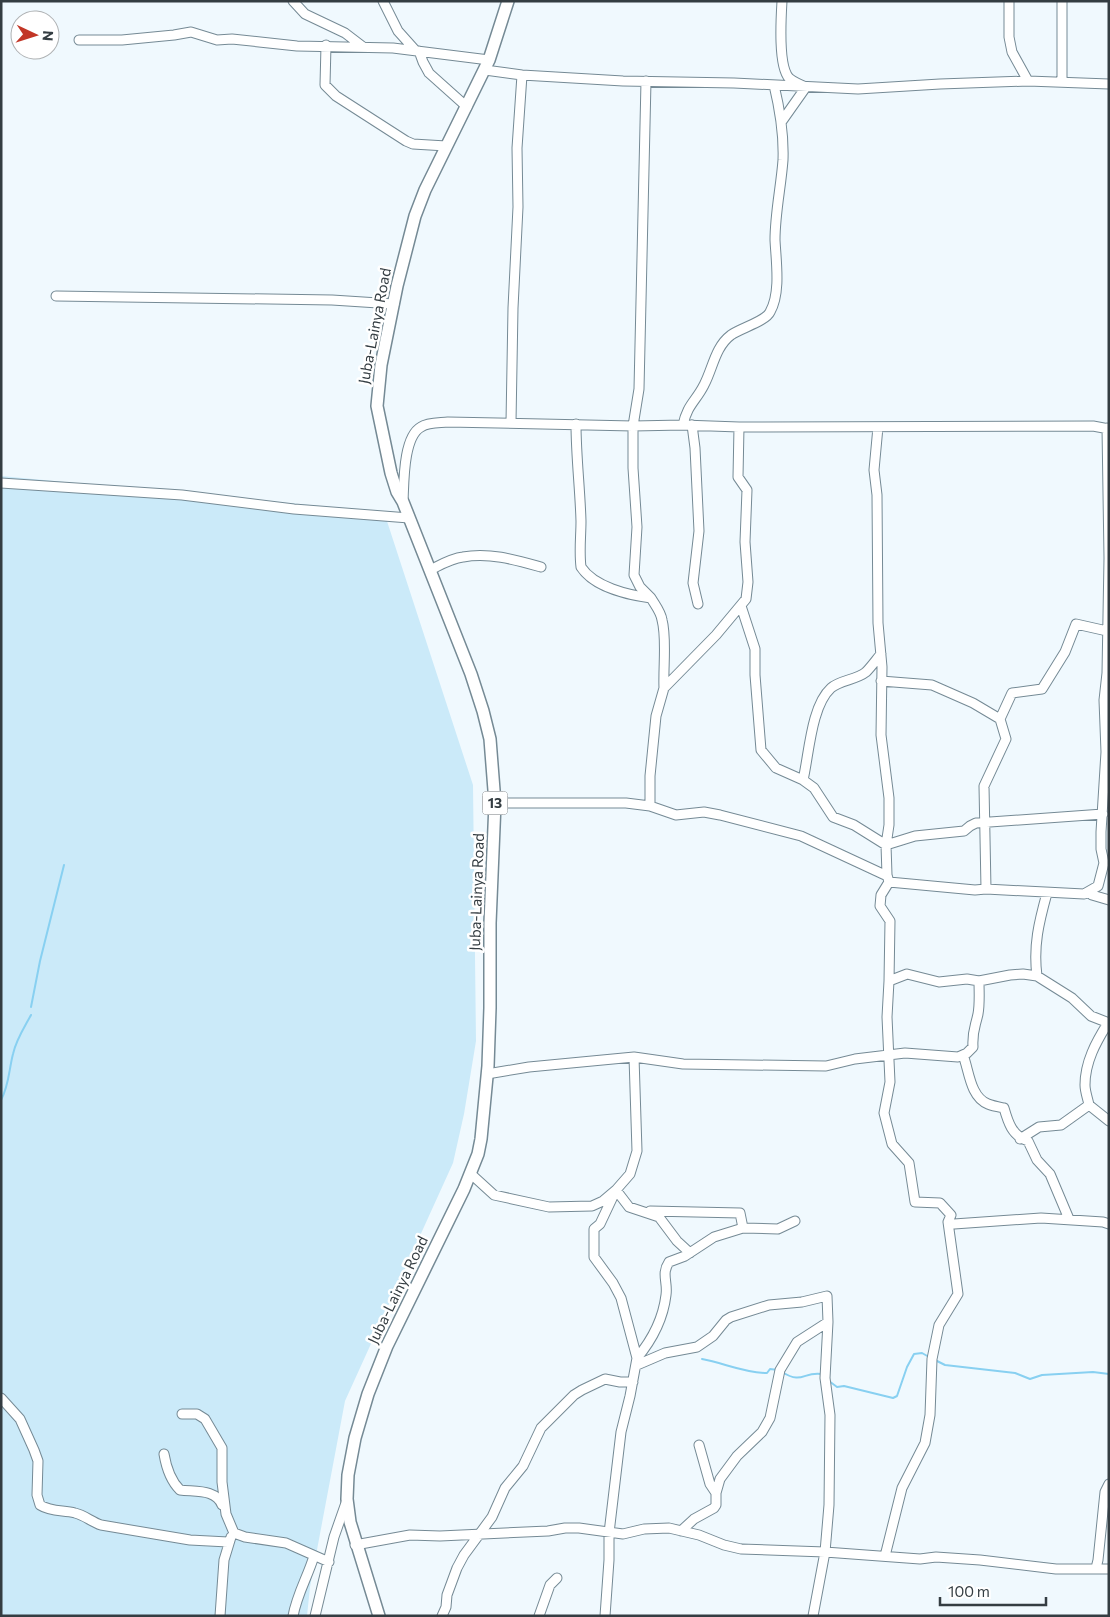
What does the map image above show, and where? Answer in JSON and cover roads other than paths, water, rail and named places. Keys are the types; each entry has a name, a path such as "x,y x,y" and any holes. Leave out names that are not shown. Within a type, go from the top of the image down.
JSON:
{"main road":[{"name":"Juba-Lainya Road","path":"379,1616 355,1545 347,1500 348,1475 355,1438 368,1394 387,1346 471,1174 478,1154 487,1074 495,803 490,739 483,711 471,674 403,502 397,492 377,406 378,378 415,216 425,190 487,65 508,1"}],"street":[{"path":"293,1 305,14 345,33 362,46"},
{"path":"382,1 398,31 417,50 429,73 466,107"},
{"path":"782,1 781,49 786,73 789,78 806,87"},
{"path":"1009,1 1008,37 1012,52 1028,81"},
{"path":"1062,1 1062,82"},
{"path":"79,40 122,40 191,32 217,40 232,39 297,46 362,46 417,50 487,65 522,75 646,81 858,89 1028,81 1109,84"},
{"path":"326,45 325,85 336,96 412,144 446,146"},
{"path":"511,422 513,308 518,207 517,148 522,75"},
{"path":"646,81 639,389 633,426 633,468 638,527 634,575 636,582 651,598 662,619 665,640 664,688 656,716 650,776 650,806"},
{"path":"698,604 693,583 699,516 695,448 688,425 688,407 701,391 722,344 732,334 768,316 774,303 778,261 775,241 777,207 783,159 782,121 774,85"},
{"path":"782,121 806,87"},
{"path":"56,296 332,300 394,304"},
{"path":"403,502 407,457 416,430 423,425 448,422 739,427 1093,426 1108,428 1106,793 1101,849 1104,863 1098,886 1089,892 1084,894 975,890 887,879 801,836 704,812 676,815 650,806 626,803 495,803"},
{"path":"576,424 576,460 581,524 581,567 590,577 617,591 633,596 651,598"},
{"path":"664,688 716,635 746,600 748,582 745,542 747,490 738,477 739,427"},
{"path":"878,427 874,470 881,654 881,736 889,798 889,825 886,845 887,879 881,895 880,906 890,921 887,1056 890,1082 884,1113 892,1144 910,1163 915,1202 940,1203 951,1215 948,1222 958,1294 940,1325 932,1359 930,1415 925,1443 902,1488 884,1556"},
{"path":"1,483 182,495 294,509 409,518"},
{"path":"430,570 458,558 476,556 512,558 541,567"},
{"path":"741,606 755,648 755,675 761,750 776,768 803,780 814,788 833,816 886,845 915,836 964,831 970,826 985,823 1103,814"},
{"path":"986,889 984,786 1006,740 1000,719 1012,693 1042,689 1065,652 1076,624 1107,631"},
{"path":"803,780 809,757 812,729 818,708 831,688 865,673 881,654"},
{"path":"881,680 932,685 980,707 1000,719"},
{"path":"1089,892 1092,895 1109,900"},
{"path":"1037,976 1034,957 1038,923 1047,893"},
{"path":"889,981 907,974 939,982 979,981 1023,974 1037,976 1072,998 1092,1016 1109,1023 1096,1042 1088,1063 1085,1086 1089,1105 1109,1121"},
{"path":"487,1074 529,1067 634,1057 684,1064 826,1066 855,1059 905,1053 948,1057 963,1055 967,1054 973,1047 972,1034 978,1014 980,996 979,981"},
{"path":"963,1055 973,1090 986,1104 1004,1108 1008,1124 1020,1139 1028,1141 1037,1160 1050,1174 1069,1219"},
{"path":"471,1174 494,1195 549,1207 592,1206 603,1201 630,1174 637,1151 634,1057"},
{"path":"1020,1139 1038,1127 1061,1125 1089,1105"},
{"path":"616,1190 629,1207 659,1217 677,1241 690,1253"},
{"path":"616,1190 600,1224 594,1229 594,1257 621,1298 637,1361"},
{"path":"640,1210 740,1213 743,1228"},
{"path":"948,1222 954,1224 1041,1218 1109,1224"},
{"path":"605,1616 609,1533 621,1432 637,1361 653,1336 662,1312 667,1292 664,1277 666,1267 670,1262 690,1253 714,1237 743,1228 778,1229 795,1221"},
{"path":"637,1361 697,1347 713,1336 726,1320 731,1317 769,1305 802,1302 827,1296 828,1322 825,1378 830,1414 830,1466 825,1552 813,1616"},
{"path":"681,1531 694,1519 714,1508 720,1479 732,1462 762,1432 770,1418 780,1370 797,1342 828,1322"},
{"path":"442,1616 457,1568 464,1555 492,1517 505,1488 523,1466 541,1428 574,1395 605,1378 620,1382 633,1382"},
{"path":"1,1398 20,1419 38,1461 37,1495 40,1506 52,1510 76,1513 101,1525 190,1540 228,1542"},
{"path":"182,1414 197,1414 205,1419 222,1448 222,1482 226,1514"},
{"path":"699,1445 710,1484 716,1493"},
{"path":"164,1454 165,1462 176,1486 180,1490 214,1493 220,1498 234,1533"},
{"path":"1096,1568 1105,1492 1109,1484"},
{"path":"315,1616 334,1537 347,1500"},
{"path":"355,1545 410,1535 440,1536 548,1531 565,1528 623,1534 650,1528 669,1528 699,1535 724,1545 742,1548 920,1559 936,1557 1056,1569 1109,1569"},
{"path":"234,1533 286,1543 329,1562"},
{"path":"220,1616 224,1560 228,1542 234,1533"},
{"path":"293,1616 300,1588 310,1570 314,1556"},
{"path":"539,1616 550,1585 557,1578"}],"waterway":[{"path":"31,1007 40,961 64,865"},
{"path":"1,1100 4,1095 16,1044 31,1015"},
{"path":"829,1381 837,1387 844,1386 893,1398 897,1396 907,1367 914,1354 922,1353 929,1357"},
{"path":"702,1359 759,1373 767,1373 770,1369 778,1370"},
{"path":"935,1360 945,1365 1015,1373 1030,1379 1042,1375 1093,1372 1109,1374"},
{"path":"782,1372 799,1378 811,1374 822,1374"}]}
